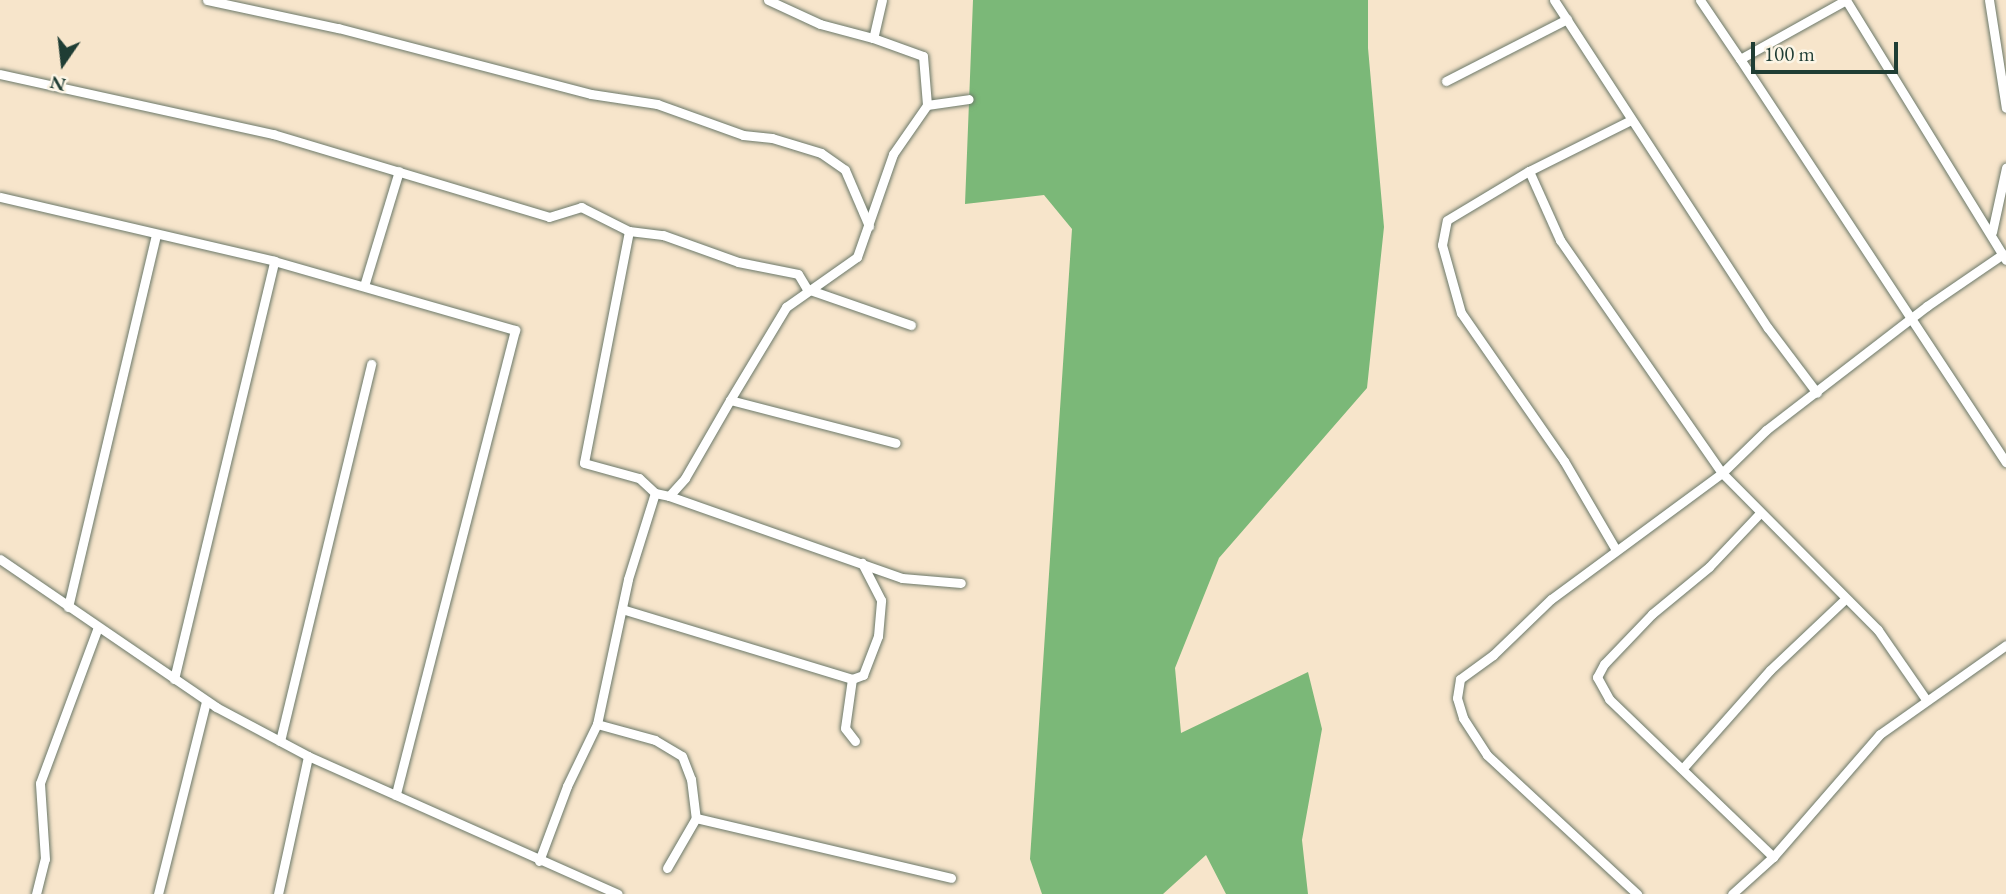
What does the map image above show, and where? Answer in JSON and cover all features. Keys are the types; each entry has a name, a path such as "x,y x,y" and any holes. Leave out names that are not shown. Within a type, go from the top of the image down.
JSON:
{"street":[{"path":"206,0 338,28 591,94 656,104 743,135 772,138 821,153 845,170 869,226"},
{"path":"668,496 685,478 786,307 807,289 828,280 857,257 893,154 927,105 923,56 873,38 820,24 768,0"},
{"path":"873,38 882,0"},
{"path":"1554,0 1768,328 1817,393"},
{"path":"1700,0 1894,299 1912,317 2006,462"},
{"path":"1637,894 1488,755 1463,718 1457,698 1460,679 1493,655 1551,599 1722,473 1766,430 1912,317 2004,257 1992,232 1846,0 1740,60"},
{"path":"1989,0 1998,37 2006,108"},
{"path":"1446,81 1567,19"},
{"path":"1998,37 2006,30"},
{"path":"0,74 273,134 549,217 581,207 629,231 663,235 738,262 798,274 807,289 911,325"},
{"path":"927,105 969,99"},
{"path":"1616,550 1564,461 1461,313 1442,245 1447,220 1528,171 1631,120"},
{"path":"1992,232 2006,169"},
{"path":"364,286 399,171"},
{"path":"1528,171 1560,240 1722,473 1878,630 1925,698"},
{"path":"0,197 274,261 515,330 396,795"},
{"path":"629,231 583,458 588,464 639,478 655,493 902,578 961,583"},
{"path":"68,607 156,235"},
{"path":"174,679 274,261"},
{"path":"280,741 371,364"},
{"path":"730,400 896,443"},
{"path":"539,861 566,786 597,724 622,609 655,493"},
{"path":"1760,513 1599,670 1599,682 1609,699 1773,857"},
{"path":"0,559 206,701 308,756 618,894"},
{"path":"622,609 852,679 863,675 878,636 881,600 862,563"},
{"path":"1683,768 1770,670 1845,599"},
{"path":"36,894 45,859 40,783 98,627"},
{"path":"1732,894 1773,857 1857,758 1925,698 2006,645"},
{"path":"852,679 845,728 855,741"},
{"path":"158,894 206,701"},
{"path":"597,724 655,740 682,757 691,779 696,818 667,868"},
{"path":"278,894 308,756"},
{"path":"696,818 951,878"}],"green space":[{"path":"973,0 1368,0 1368,48 1384,227 1367,388 1219,558 1175,668 1181,733 1308,672 1322,729 1302,840 1308,894 1226,894 1206,855 1163,894 1042,894 1030,859 1072,229 1044,195 965,204"}]}
